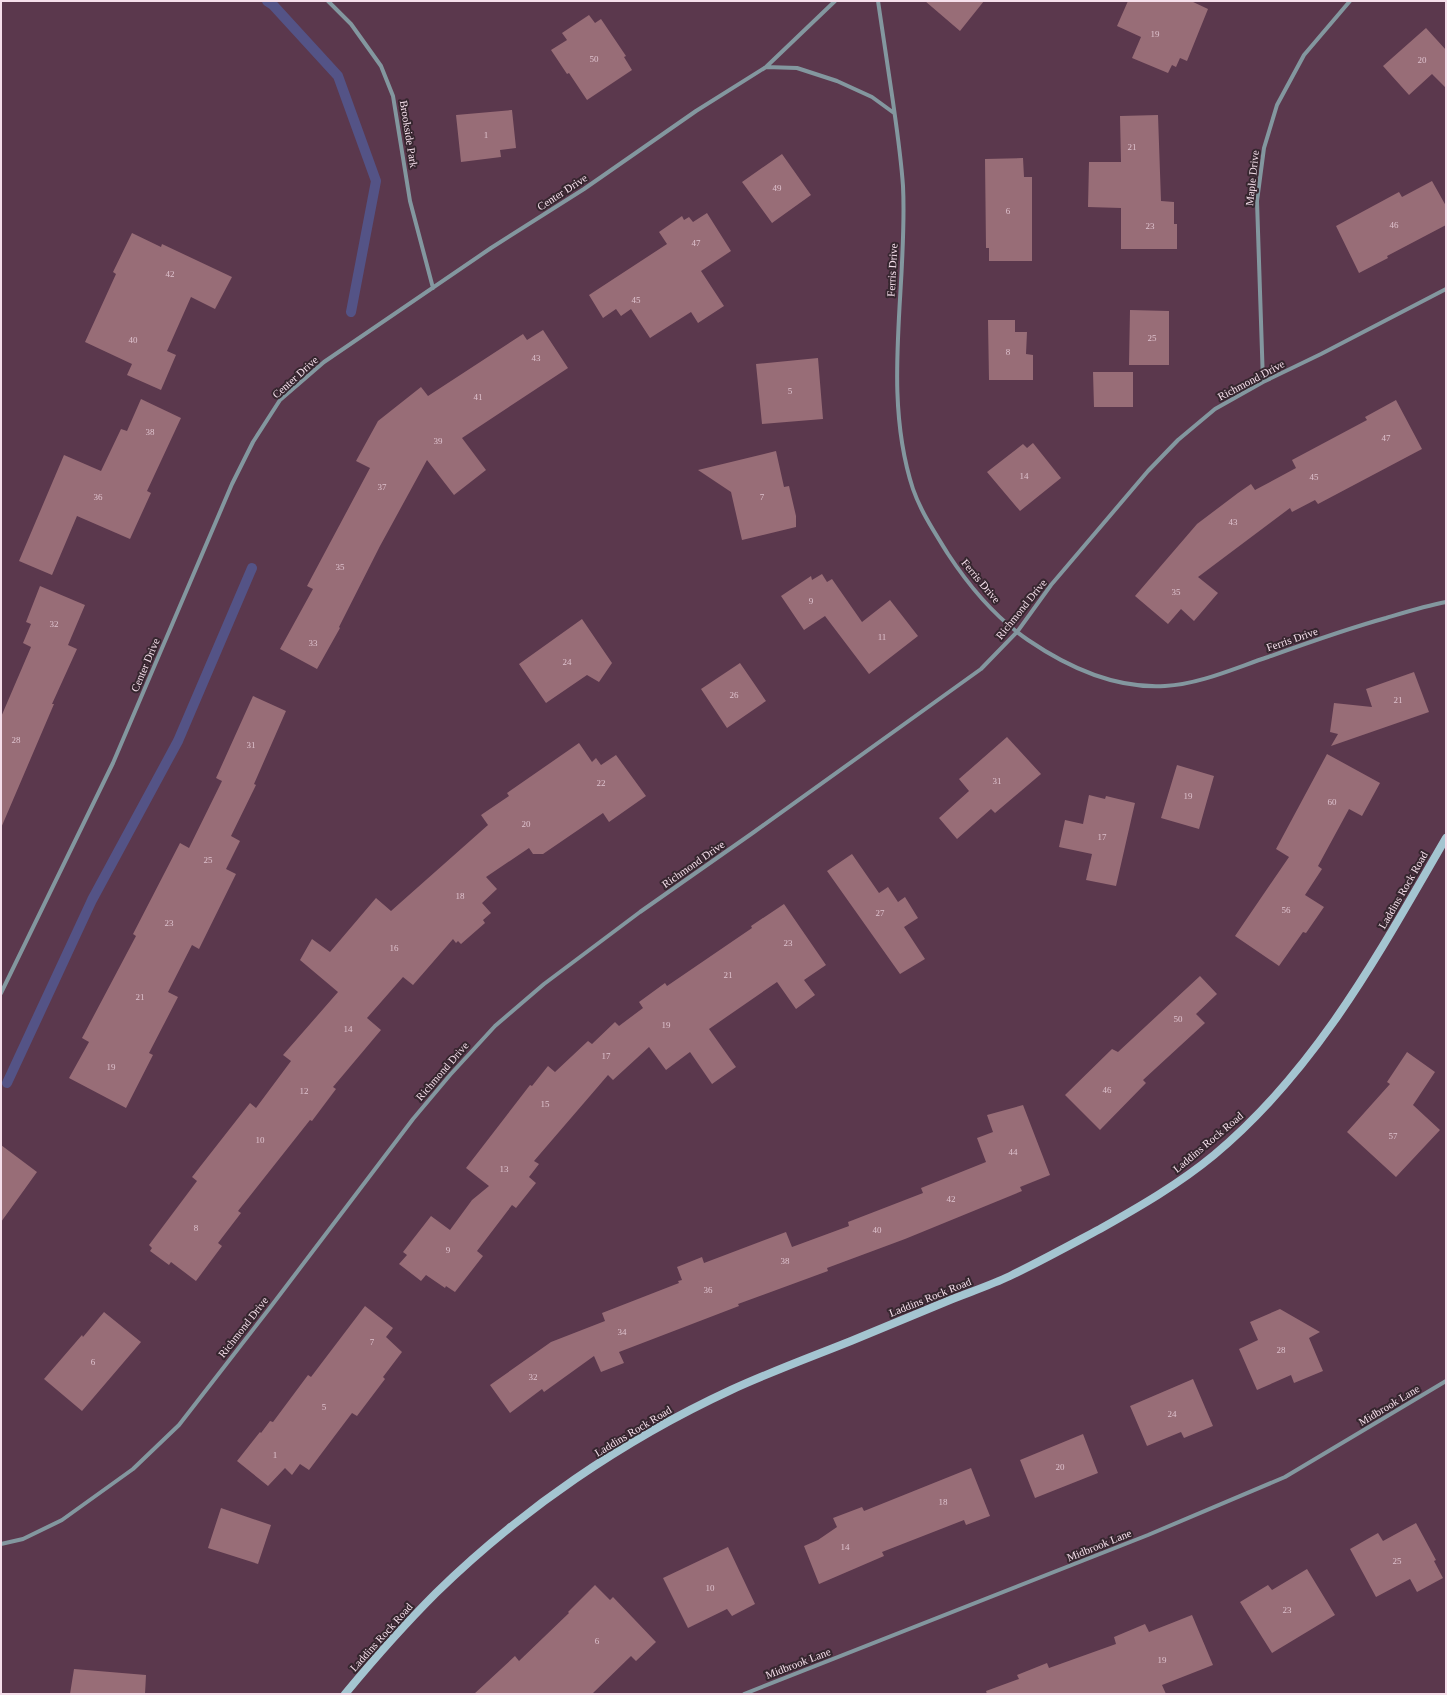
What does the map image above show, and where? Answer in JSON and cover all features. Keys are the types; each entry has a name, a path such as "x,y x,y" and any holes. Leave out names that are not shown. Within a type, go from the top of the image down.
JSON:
{"street":[{"name":"Brookside Park","path":"328,1 351,24 381,66 393,96 410,201 434,288"},
{"name":"Center Drive","path":"1,993 113,763 216,519 254,442 280,400 324,362 491,248 584,189 696,111 766,68 835,1"},
{"name":"Ferris Drive","path":"878,1 903,185 904,220 898,324 899,417 902,443 914,490 922,511 957,568 975,591 1017,632 1044,651 1086,673 1107,680 1145,686 1166,686 1217,675 1369,623 1430,605 1446,602"},
{"name":"Maple Drive","path":"1263,382 1257,202 1264,148 1277,105 1304,55 1350,1"},
{"path":"766,68 797,68 837,81 872,97 894,113"},
{"name":"Richmond Drive","path":"1,1544 23,1539 62,1520 132,1469 179,1425 413,1119 450,1075 495,1026 544,984 640,912 981,669 1017,632 1051,585 1148,471 1178,440 1215,409 1263,382 1321,354 1446,289"},
{"name":"Laddins Rock Road","path":"345,1694 402,1628 464,1568 539,1506 570,1483 619,1451 674,1419 730,1390 780,1368 1009,1276 1126,1215 1195,1170 1259,1113 1284,1087 1314,1050 1363,978 1446,838"},
{"name":"Midbrook Lane","path":"744,1694 1134,1541 1285,1476 1446,1381"}],"building":[{"path":"925,1 984,1 960,31"},
{"path":"1128,1 1191,1 1208,9 1187,61 1180,58 1176,67 1172,65 1168,73 1132,58 1141,37 1117,26"},
{"path":"589,15 595,23 601,19 626,56 624,57 632,70 587,100 551,50 567,40 562,33"},
{"path":"1426,28 1446,50 1446,88 1432,74 1409,95 1383,66"},
{"path":"512,110 516,148 500,150 501,157 461,162 456,115"},
{"path":"1158,115 1161,201 1174,202 1174,224 1177,224 1177,249 1121,249 1121,208 1088,207 1089,162 1121,162 1120,116"},
{"path":"782,154 811,195 772,223 742,182"},
{"path":"1023,158 1024,177 1032,177 1032,261 989,261 989,248 986,248 985,159"},
{"path":"1432,181 1446,206 1446,225 1387,256 1388,258 1359,273 1336,226 1399,192 1402,197"},
{"path":"707,213 731,251 701,271 724,306 698,323 691,312 650,338 631,309 621,316 616,309 603,318 589,295 667,244 659,232 682,216 684,220 689,217 693,222"},
{"path":"132,233 161,247 162,244 232,277 215,309 191,297 167,351 176,355 161,390 127,375 132,364 85,342 116,274 113,272"},
{"path":"1130,310 1169,311 1169,365 1129,365"},
{"path":"988,320 1015,320 1015,332 1027,332 1026,354 1033,355 1033,380 989,380"},
{"path":"543,330 568,368 462,438 486,470 454,495 427,460 380,546 339,627 340,628 317,669 280,649 313,589 307,586 370,468 356,461 378,421 421,387 428,396 523,334 527,340"},
{"path":"818,358 823,419 762,424 756,364"},
{"path":"1093,372 1133,372 1133,407 1094,407"},
{"path":"141,399 181,418 147,491 151,493 130,539 77,516 52,575 19,561 64,455 101,471 121,429 127,431"},
{"path":"1396,400 1422,449 1318,504 1315,500 1292,512 1290,508 1198,577 1218,593 1194,621 1181,609 1168,624 1135,596 1197,524 1238,493 1251,484 1255,490 1296,468 1292,460 1367,420 1365,417"},
{"path":"1033,443 1061,478 1020,511 987,472 1023,444 1027,448"},
{"path":"776,451 784,487 789,486 796,516 796,527 742,540 731,492 698,470"},
{"path":"822,574 827,582 832,579 862,622 890,600 918,636 869,674 825,616 804,630 781,596 811,576 812,580"},
{"path":"40,586 85,605 68,645 77,649 52,704 54,704 1,828 1,717 31,647 23,643 31,624 26,622"},
{"path":"582,619 612,663 599,682 587,675 546,703 519,664"},
{"path":"740,663 766,701 727,728 701,689"},
{"path":"1414,672 1429,712 1331,746 1338,734 1330,732 1334,703 1372,707 1366,689"},
{"path":"253,696 286,711 254,784 256,785 231,836 240,841 226,869 236,874 199,949 192,945 168,992 178,997 149,1053 153,1055 126,1108 69,1078 89,1042 82,1038 136,936 133,934 180,843 189,848 222,781 216,778"},
{"path":"1007,737 1041,774 995,813 991,809 957,839 939,818 969,791 959,779"},
{"path":"579,743 592,762 596,758 601,765 616,755 646,796 609,822 603,813 543,854 533,854 529,848 486,877 497,889 482,903 491,913 483,920 485,923 461,944 458,941 456,943 453,939 413,985 403,977 367,1018 381,1030 333,1087 336,1089 312,1121 310,1120 238,1211 241,1213 218,1243 222,1246 196,1281 171,1262 169,1265 150,1251 152,1248 149,1245 197,1181 192,1177 250,1103 256,1108 291,1061 283,1055 338,992 300,960 312,939 330,952 376,898 391,911 488,825 481,815 509,796 507,793"},
{"path":"1327,754 1380,783 1362,816 1349,809 1318,866 1322,869 1305,895 1324,907 1306,933 1303,932 1279,966 1235,936 1289,857 1276,849"},
{"path":"1177,765 1214,776 1199,829 1161,818"},
{"path":"1089,795 1105,799 1106,796 1135,803 1116,886 1086,880 1092,854 1059,847 1065,820 1083,824"},
{"path":"852,854 879,893 888,887 898,902 905,897 918,918 904,927 925,959 900,974 827,871"},
{"path":"784,904 826,965 804,980 815,995 796,1009 777,982 709,1029 736,1067 712,1084 690,1052 666,1070 649,1047 613,1080 608,1075 534,1161 539,1164 529,1177 536,1183 516,1208 512,1205 477,1251 483,1256 455,1292 446,1286 445,1288 426,1275 421,1281 399,1264 407,1255 403,1252 431,1216 450,1230 472,1200 489,1186 466,1168 530,1085 532,1086 548,1066 555,1072 588,1041 592,1044 615,1022 619,1026 643,1008 639,1002 665,983 667,986 752,928 751,926"},
{"path":"1200,976 1217,994 1196,1014 1205,1023 1143,1080 1146,1083 1100,1130 1065,1095 1112,1049 1118,1052"},
{"path":"1407,1052 1435,1072 1413,1105 1440,1130 1396,1177 1347,1132 1390,1084 1387,1082"},
{"path":"1023,1105 1050,1175 1020,1187 1022,1191 905,1239 827,1268 828,1271 738,1304 739,1306 619,1352 624,1363 601,1372 594,1356 544,1392 542,1389 510,1413 490,1385 551,1342 605,1321 602,1313 679,1283 678,1281 682,1280 677,1267 702,1257 704,1263 786,1232 792,1247 849,1226 848,1222 923,1193 921,1188 986,1162 977,1138 993,1132 987,1115"},
{"path":"1,1145 37,1172 1,1222"},
{"path":"365,1306 393,1328 386,1337 402,1352 383,1377 385,1379 357,1416 352,1413 309,1470 300,1464 292,1475 285,1468 268,1486 237,1461 270,1421 273,1422 308,1375 311,1377"},
{"path":"1280,1309 1320,1332 1309,1338 1323,1371 1294,1383 1291,1375 1257,1390 1239,1349 1258,1340 1250,1322"},
{"path":"104,1312 141,1342 82,1411 44,1379"},
{"path":"1193,1379 1213,1426 1184,1438 1181,1432 1147,1446 1130,1406"},
{"path":"1083,1434 1098,1473 1035,1498 1020,1460"},
{"path":"971,1468 990,1516 966,1525 964,1520 882,1552 884,1556 819,1584 804,1546 818,1540 837,1527 833,1518 862,1507 864,1511"},
{"path":"221,1508 271,1525 258,1564 208,1548"},
{"path":"1416,1523 1436,1560 1434,1561 1443,1578 1417,1592 1410,1579 1376,1597 1350,1549 1378,1533 1383,1541"},
{"path":"728,1547 755,1604 732,1616 727,1609 688,1628 663,1578"},
{"path":"1307,1569 1335,1615 1272,1653 1240,1602 1268,1585 1272,1590"},
{"path":"595,1585 610,1600 613,1597 656,1642 636,1661 631,1656 592,1694 474,1694 515,1656 519,1661 569,1613 568,1612"},
{"path":"1192,1615 1213,1665 1162,1685 1166,1694 987,1694 986,1691 1019,1679 1017,1675 1047,1663 1049,1668 1116,1644 1114,1637 1145,1624 1149,1632"},
{"path":"74,1669 146,1675 145,1694 70,1694"}],"waterway":[{"path":"267,1 273,5 338,76 376,181 351,312"},
{"path":"7,1083 92,900 178,741 252,568"}]}
